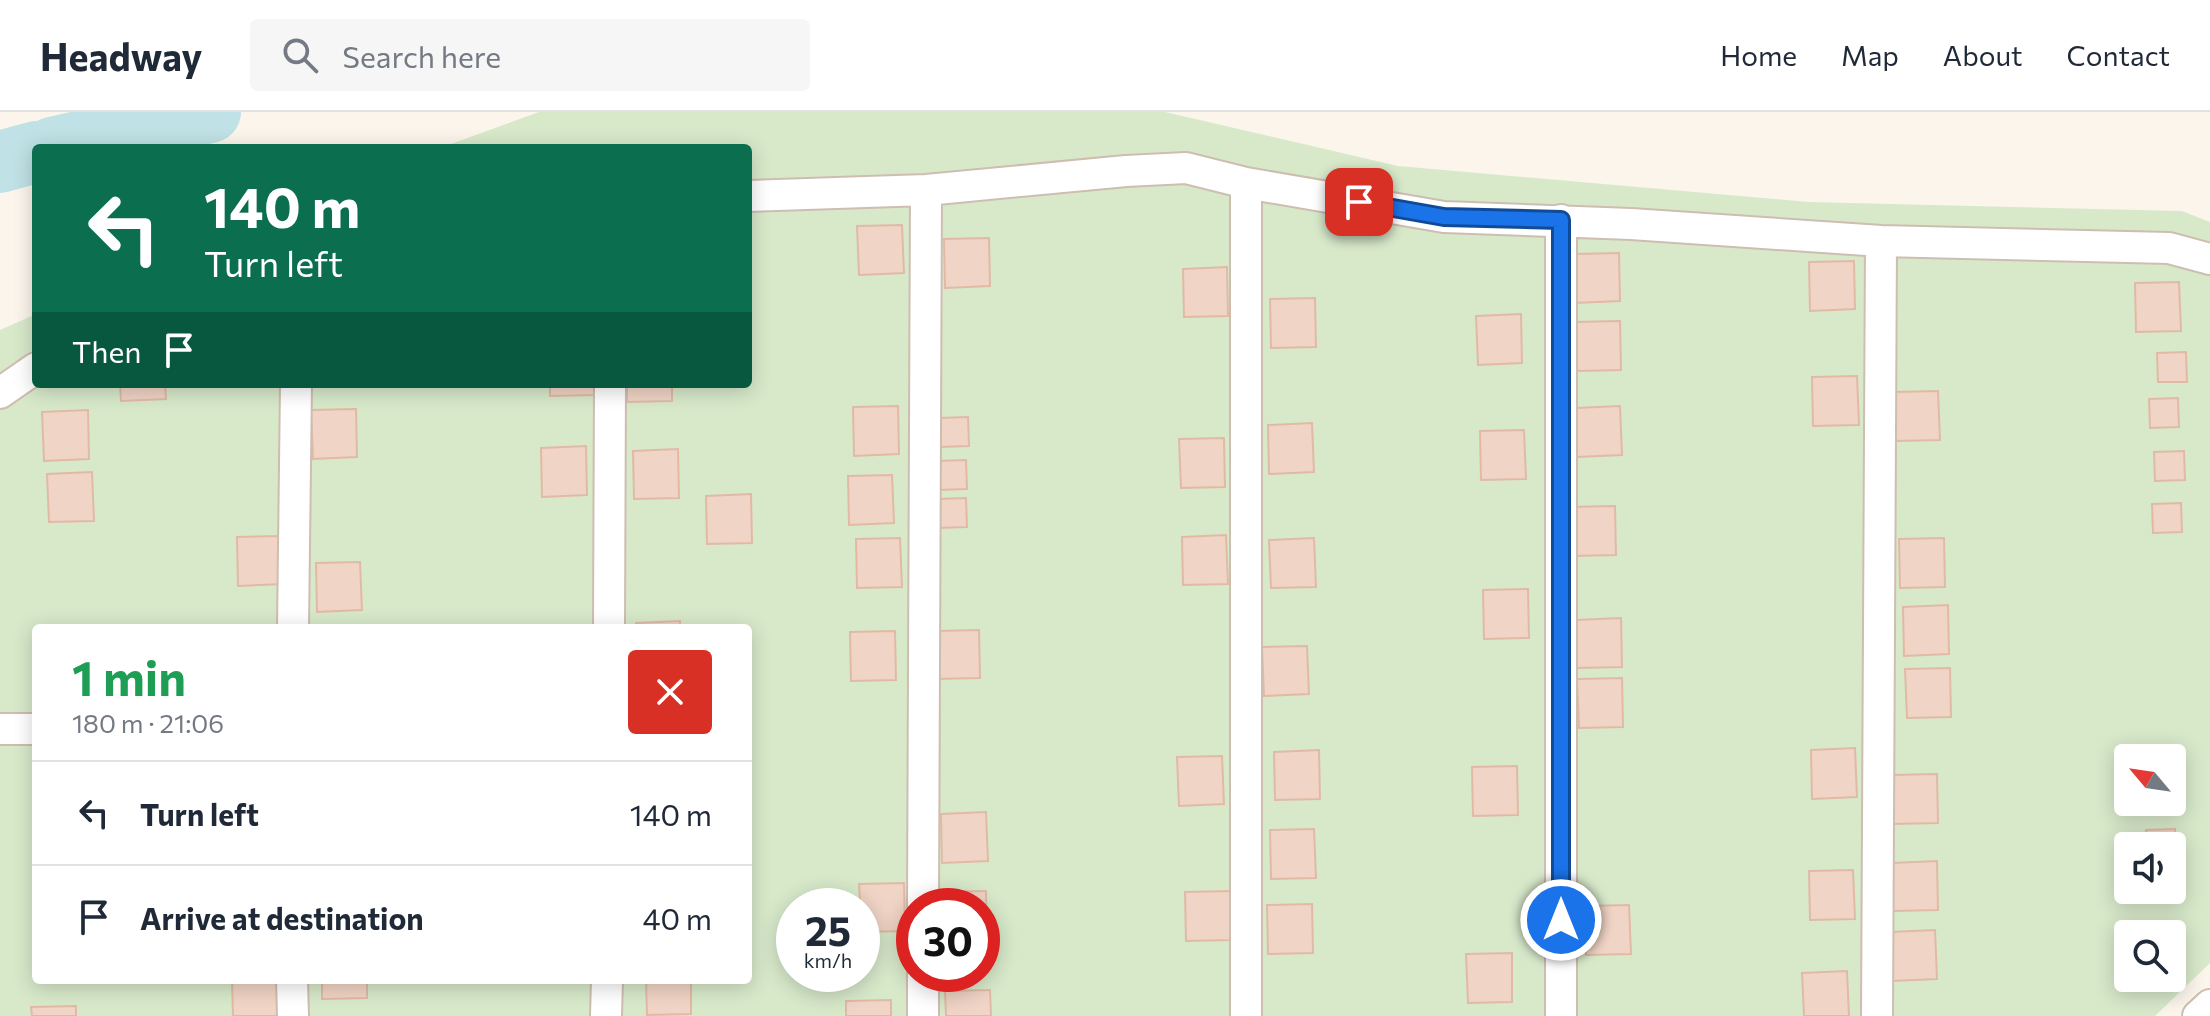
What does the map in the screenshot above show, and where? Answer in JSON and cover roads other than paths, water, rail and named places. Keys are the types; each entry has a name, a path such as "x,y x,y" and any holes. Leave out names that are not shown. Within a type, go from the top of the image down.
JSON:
{"street":[{"path":"752,196 926,190 1186,168 1246,183 1444,217 1561,220 1881,241 2169,248 2210,259"},
{"path":"1246,183 1246,1016"},
{"path":"923,888 926,190"},
{"path":"1561,220 1561,1016"},
{"path":"1877,1016 1881,241"},
{"path":"0,393 32,371"},
{"path":"293,624 296,388"},
{"path":"609,624 610,388"},
{"path":"0,729 32,729"},
{"path":"292,984 293,1016"},
{"path":"606,1016 607,984"},
{"path":"923,992 923,1016"},
{"path":"2198,1016 2210,1005"}],"waterway":[{"path":"70,144 210,112"},
{"path":"0,162 32,153"}]}
